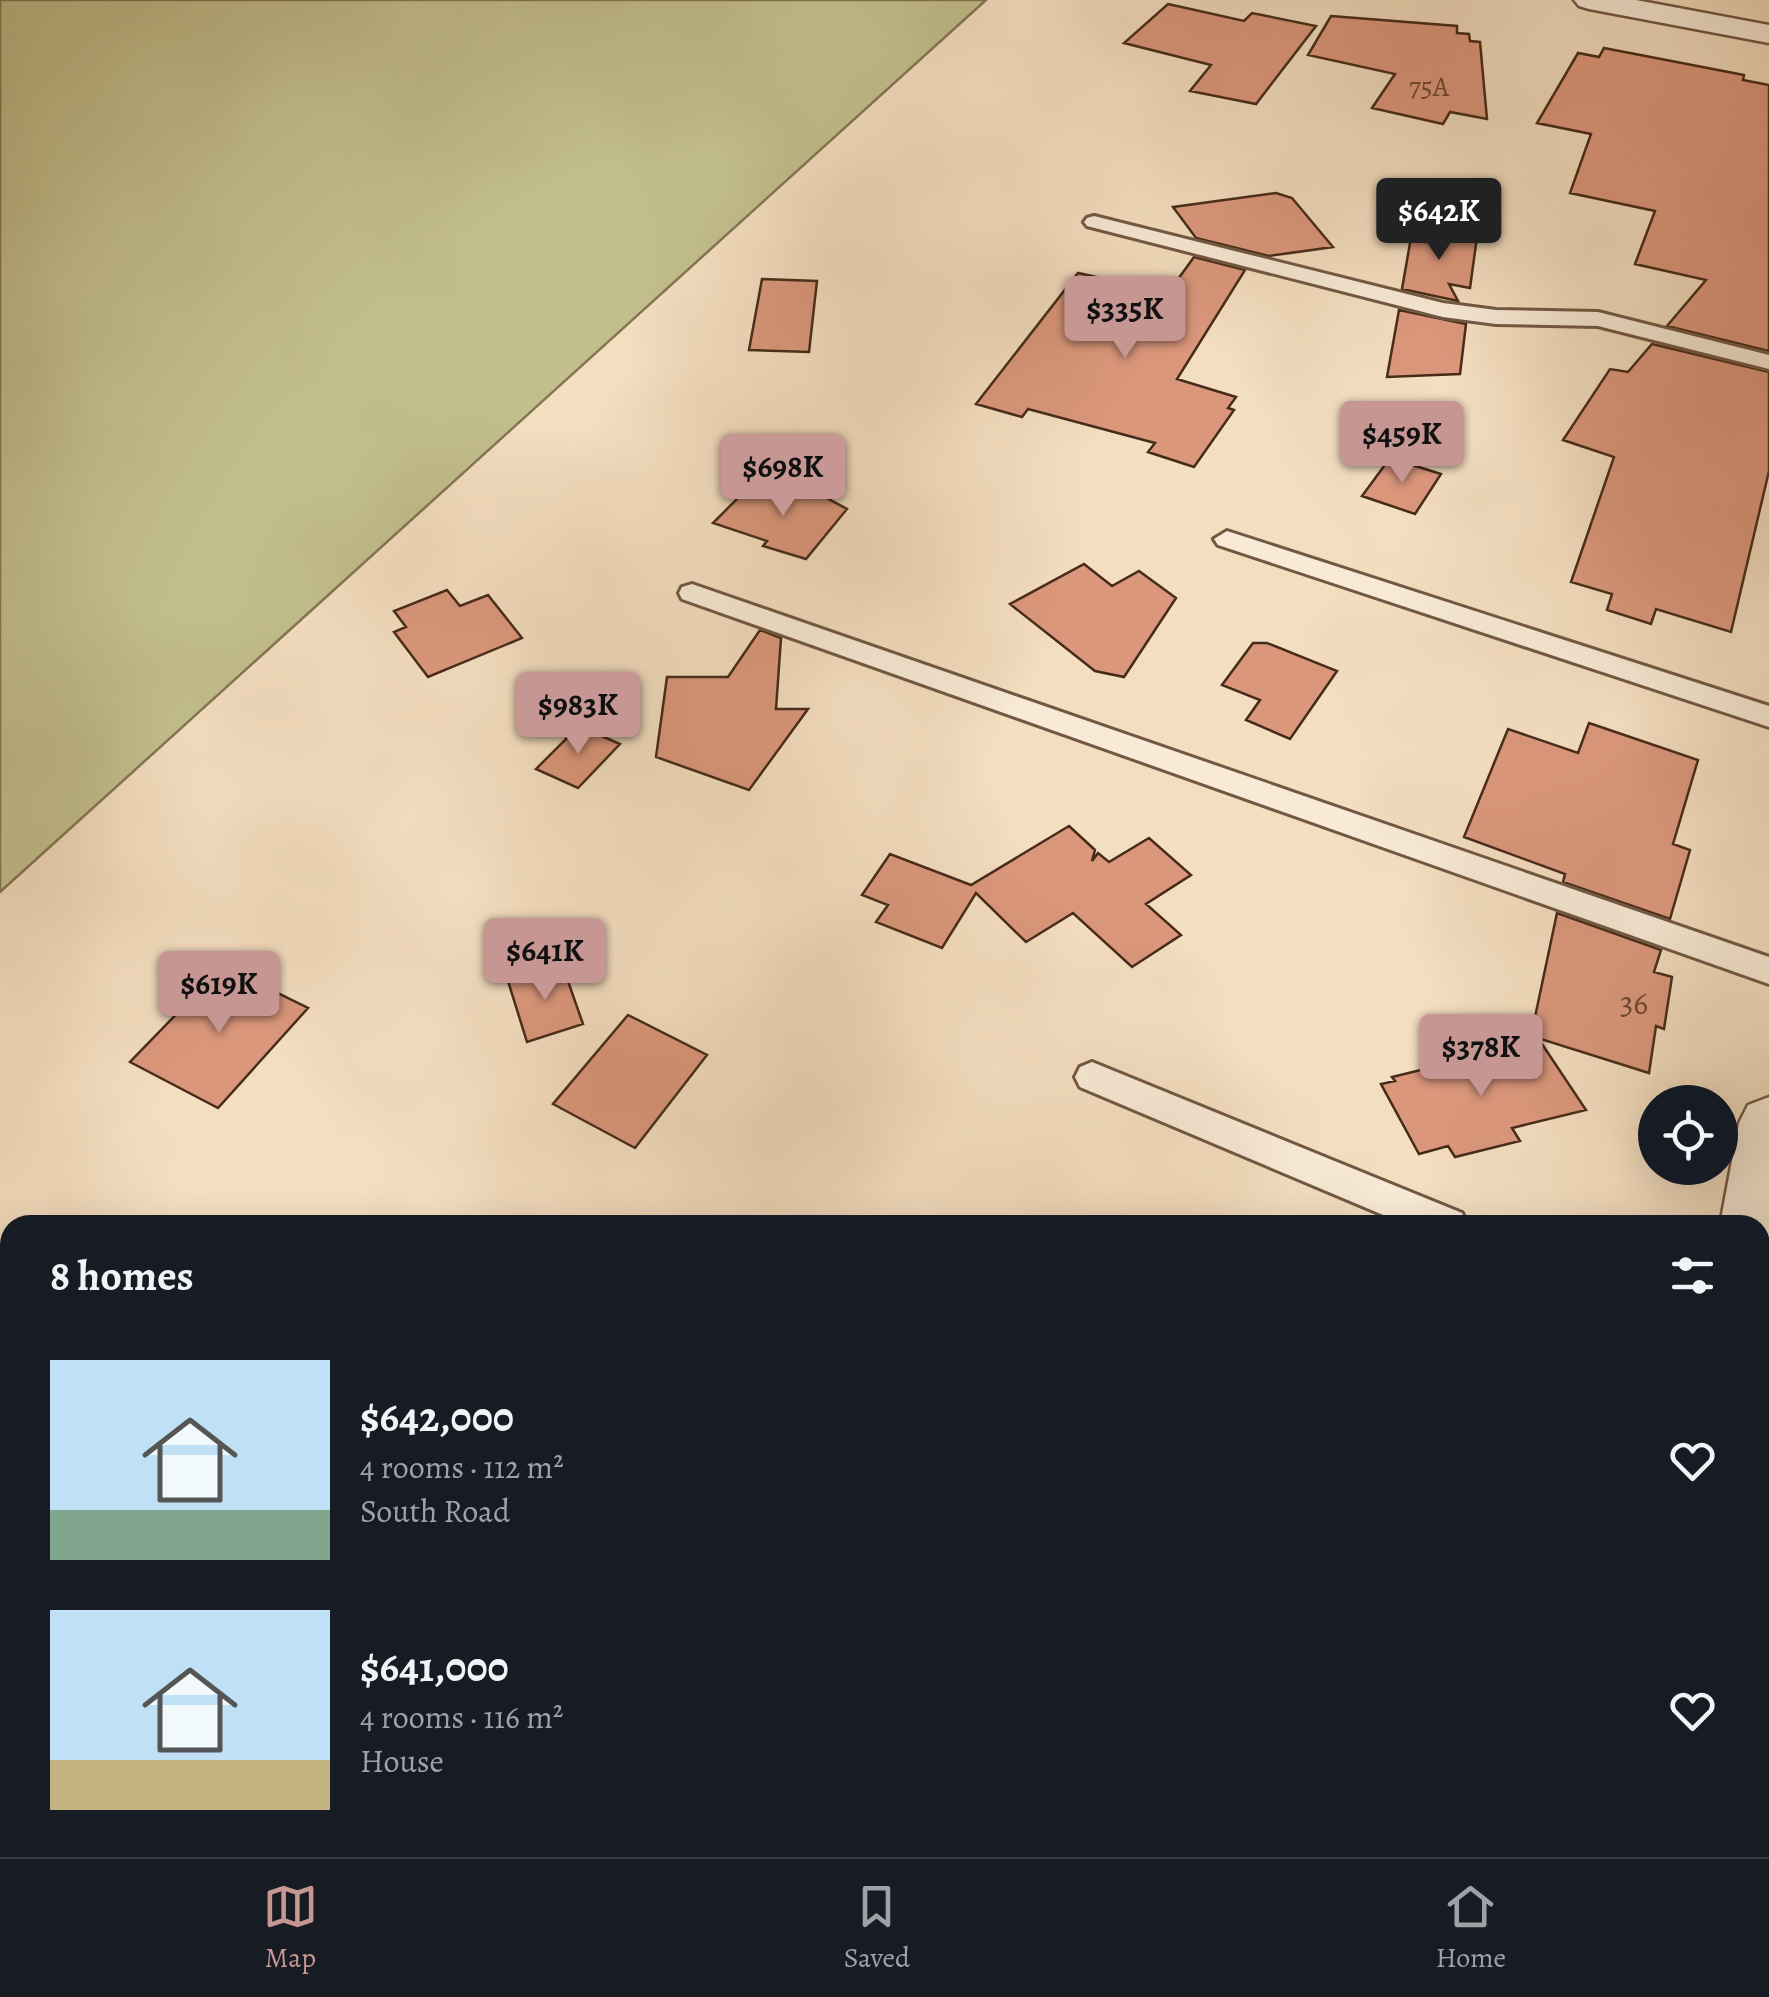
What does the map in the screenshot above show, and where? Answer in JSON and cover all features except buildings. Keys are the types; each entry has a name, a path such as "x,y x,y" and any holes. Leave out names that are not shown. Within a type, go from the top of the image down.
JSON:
{"street":[{"path":"1589,0 1769,34"},
{"path":"1754,1215 1769,1123"}],"lane":[{"path":"1094,222 1443,310 1496,317 1598,319 1769,362"},
{"path":"1227,539 1769,716"},
{"path":"692,593 1769,970"},
{"path":"1092,1077 1425,1215"}],"shaded area":[{"path":"0,0 986,0 0,892"}]}
